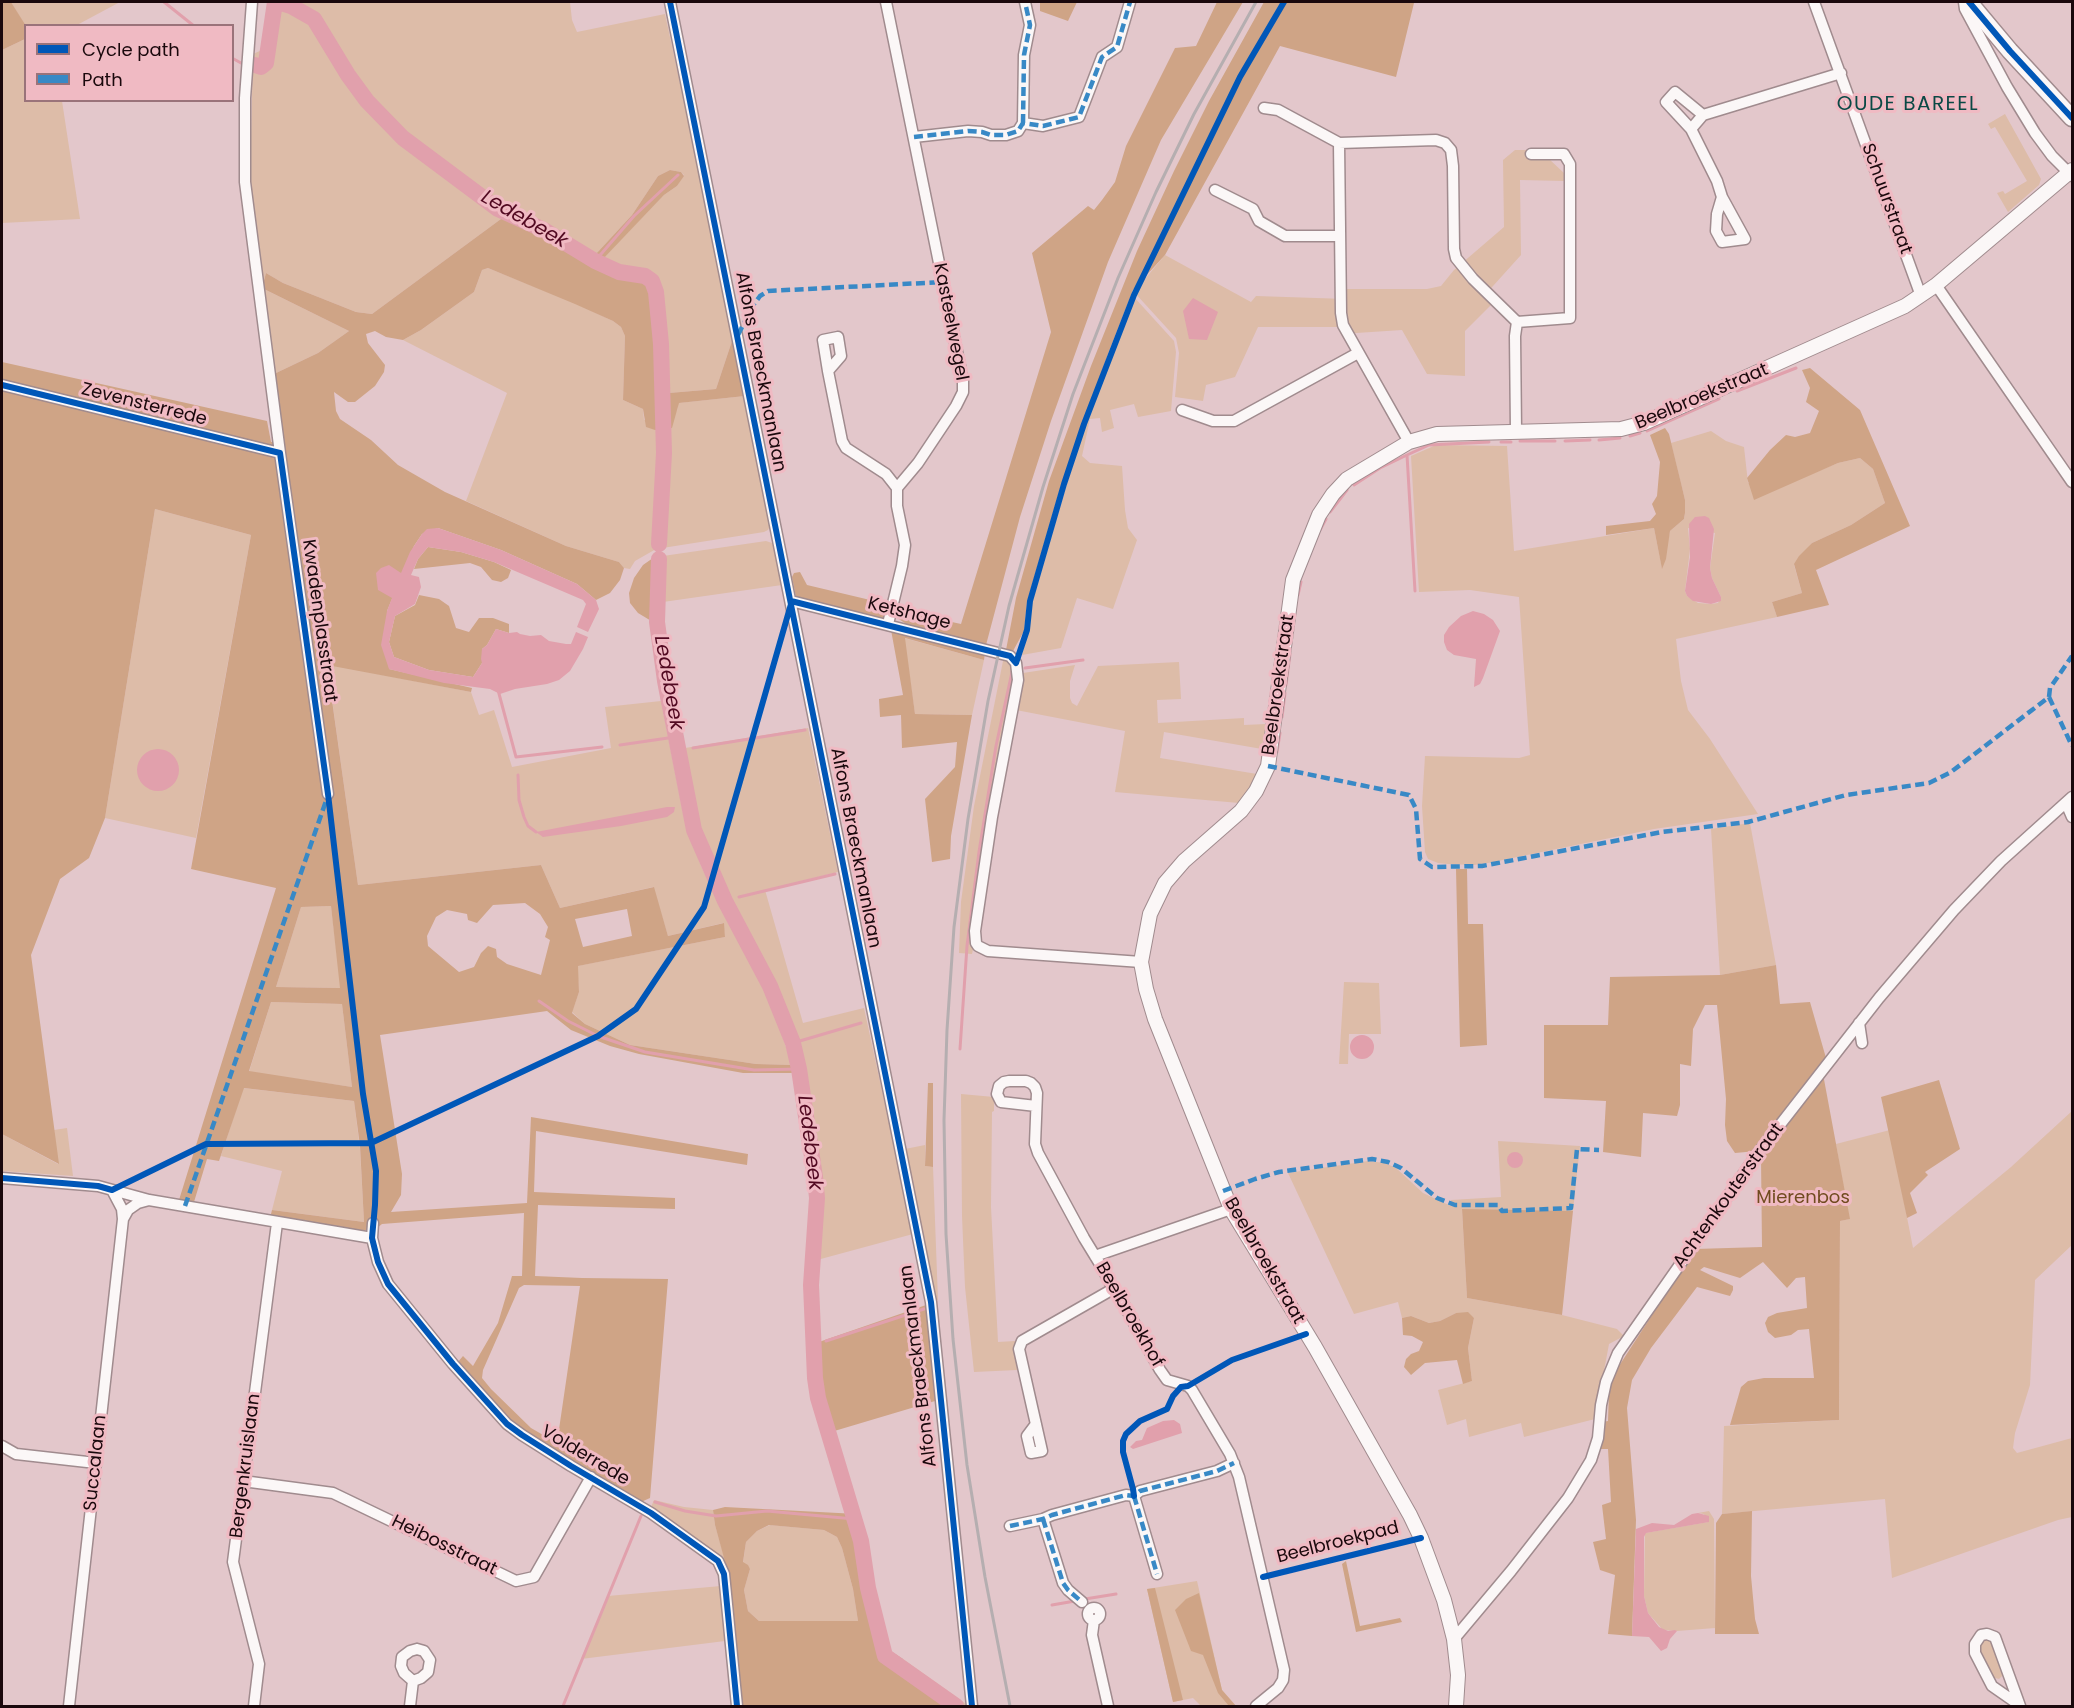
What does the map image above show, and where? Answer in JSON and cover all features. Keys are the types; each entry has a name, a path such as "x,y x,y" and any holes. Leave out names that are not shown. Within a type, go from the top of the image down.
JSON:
{"main road":[{"path":"1969,2 2010,51 2073,118"},
{"path":"1982,2 2045,76 2073,103"}],"street":[{"name":"Kwadenplasstraat","path":"252,2 245,98 245,182 328,794"},
{"name":"Alfons Braeckmanlaan","path":"670,2 931,1302 972,1707"},
{"name":"Kasteelwegel","path":"886,2 963,381 960,400 918,463 897,488"},
{"path":"914,137 968,131 991,135 1018,132 1023,123 1024,55 1030,25 1025,2"},
{"path":"1023,123 1043,126 1079,117 1102,57 1117,47 1130,2"},
{"name":"Schuurstraat","path":"1814,2 1921,296"},
{"path":"1964,2 1965,9 2028,123 2049,153 2072,173"},
{"path":"1691,129 1703,115 1841,73"},
{"path":"1703,115 1675,92 1666,102 1691,129 1718,181 1722,196"},
{"path":"1264,108 1278,110 1339,143 1436,140 1445,143 1451,150 1453,166 1456,258 1473,279 1517,322 1570,318 1570,164 1564,154 1531,154"},
{"path":"1339,143 1343,325 1409,442"},
{"name":"Beelbroekstraat","path":"1455,1707 1458,1675 1454,1639 1444,1600 1410,1515 1315,1347 1231,1209 1155,1019 1146,990 1141,962 1150,914 1165,883 1184,861 1241,811 1256,791 1268,766 1293,580 1319,515 1333,494 1347,479 1409,442 1437,434 1621,429 1644,423 1905,306 1936,285 2072,173"},
{"path":"1215,190 1253,209 1259,221 1285,236 1340,236"},
{"path":"1936,285 2071,476"},
{"path":"1516,431 1515,336 1517,322"},
{"path":"1182,410 1213,421 1234,421 1358,353"},
{"path":"828,371 842,441 846,448 886,474 897,488 897,506 905,545 888,624"},
{"name":"Zevensterrede","path":"2,386 280,453"},
{"name":"Ketshage","path":"791,601 1010,656 1016,663 1018,680 992,818 975,931 978,946 988,951 1141,962"},
{"path":"2069,800 2073,817"},
{"name":"Achtenkouterstraat","path":"1454,1639 1568,1498 1591,1460 1598,1438 1606,1382 1618,1353 1758,1153 1859,1023 1954,910 2001,861 2069,800"},
{"path":"1859,1023 1862,1043"},
{"name":"Beelbroekhof","path":"1036,1106 1035,1144 1038,1153 1113,1289 1167,1380 1188,1386 1192,1390 1234,1463 1284,1670 1283,1680 1278,1688 1256,1707"},
{"path":"2,1178 98,1186 149,1200 372,1238 373,1223"},
{"name":"Succalaan","path":"69,1707 123,1219 122,1209 112,1190"},
{"path":"123,1219 128,1210 138,1203 149,1200"},
{"path":"1095,1256 1231,1209"},
{"name":"Bergenkruislaan","path":"254,1707 259,1664 233,1562 277,1223"},
{"name":"Volderrede","path":"372,1238 378,1263 388,1284 453,1364 507,1424 522,1436 651,1513 710,1554 723,1568 736,1707"},
{"path":"1035,1424 1019,1349 1022,1341 1113,1289"},
{"path":"2,1446 16,1454 96,1463"},
{"path":"1010,1526 1126,1495 1134,1496 1140,1491 1217,1472 1234,1463"},
{"name":"Heibosstraat","path":"243,1482 333,1493 516,1581 534,1577 591,1478"},
{"path":"1134,1496 1157,1574"},
{"path":"1043,1519 1063,1583 1080,1600"},
{"path":"1094,1620 1092,1635 1108,1707"},
{"path":"1981,1635 1995,1637 2019,1705 1992,1686 1975,1653 1975,1644 1981,1635"},
{"path":"410,1707 413,1682"}],"shaded area":[{"path":"11,2 120,2 79,24 24,24"},
{"path":"269,2 570,2 572,20 577,32 665,14 706,204 732,341 716,389 669,393 664,326 655,279 646,272 621,268 601,260 664,195 677,186 684,175 681,172 670,170 658,176 632,215 595,255 508,206 505,216 372,314 356,312 283,283 266,273 262,288 250,181 253,54 262,50"},
{"path":"24,39 24,102 62,102 80,219 2,223 2,50"},
{"path":"2005,114 2041,179 2039,185 2008,212 1997,193 2003,191 2005,194 2027,181 1995,127 1991,129 1988,124"},
{"path":"1515,150 1527,150 1531,159 1548,158 1565,174 1565,181 1520,180 1521,255 1484,296 1492,304 1465,331 1465,376 1427,374 1402,330 1341,334 1338,327 1258,327 1235,377 1206,385 1203,401 1175,397 1179,353 1176,338 1134,292 1165,255 1251,302 1256,296 1346,299 1347,289 1427,289 1441,286 1454,270 1504,227 1503,160"},
{"path":"488,268 575,303 621,327 625,336 623,400 643,409 644,420 677,411 678,403 745,396 770,526 768,530 656,549 635,561 630,569 624,568 619,562 566,546 466,501 507,393 403,340 474,292 482,270"},
{"path":"262,288 349,331 318,353 274,374"},
{"path":"1134,297 1174,341 1176,352 1171,411 1138,417 1134,404 1110,410 1114,428 1102,432 1100,418 1090,419 1082,456 1090,463 1122,466 1128,528 1137,540 1113,609 1077,598 1061,648 1022,655 1032,603 1085,426"},
{"path":"1193,298 1218,312 1207,340 1189,339 1183,311"},
{"path":"1711,431 1726,441 1744,447 1748,483 1804,477 1838,463 1860,458 1873,469 1885,503 1851,525 1812,543 1794,565 1802,593 1772,602 1777,617 1676,639 1681,681 1688,710 1710,739 1758,814 1654,829 1474,865 1438,863 1428,859 1425,852 1422,806 1425,756 1519,758 1530,755 1519,597 1470,590 1419,592 1411,456 1436,445 1507,446 1514,551 1654,528 1662,568 1670,531 1684,519 1685,514 1685,500 1671,443","holes":["1688,528 1715,533 1710,568 1721,597 1718,603 1698,603 1687,596 1685,591 1690,549"]},
{"path":"155,509 251,535 196,838 105,818"},
{"path":"1695,517 1709,518 1714,529 1710,568 1721,597 1721,601 1711,604 1693,601 1685,591 1690,557 1689,524"},
{"path":"438,528 501,550 577,584 596,600 599,609 588,632 577,627 586,604 583,600 494,562 461,552 428,547 418,559 411,575 419,577 421,587 415,604 395,616 389,642 394,657 429,670 473,677 482,663 482,649 487,645 496,629 530,636 541,635 549,641 566,644 571,644 576,632 588,637 570,671 559,680 547,684 500,694 490,689 444,683 389,669 381,645 387,611 392,598 378,590 376,573 389,565 401,573 410,552 422,534 427,529"},
{"path":"766,541 772,543 774,547 782,585 663,602 663,556"},
{"path":"1473,611 1493,620 1500,631 1483,678 1480,684 1474,687 1476,659 1454,655 1447,650 1444,642 1444,635 1449,627 1461,616"},
{"path":"904,638 984,660 972,715 915,714"},
{"path":"1007,660 1015,668 974,945 972,954 959,953 961,902 974,806 1003,661"},
{"path":"1179,662 1181,699 1157,700 1158,723 1244,718 1244,725 1266,724 1262,749 1164,732 1160,758 1257,774 1254,783 1239,803 1115,792 1125,731 1016,710 1023,673 1075,665 1070,681 1070,698 1077,706 1098,666"},
{"path":"327,664 471,692 479,715 494,710 512,767 611,748 605,707 661,701 683,813 701,866 727,920 766,987 792,1065 756,1064 630,1045 585,1024 572,1012 579,992 577,966 725,937 723,923 668,936 653,887 560,908 541,865 358,885"},
{"path":"808,728 838,872 765,890 803,1023 864,1008 913,1234 817,1260 821,1197 799,1043 788,1022 774,984 744,930 733,903 716,876 688,795 684,759 685,748"},
{"path":"158,749 173,755 179,770 173,785 158,791 143,785 137,770 143,755"},
{"path":"675,807 674,812 667,817 621,826 543,837 536,832"},
{"path":"1750,823 1776,965 1720,975 1711,829"},
{"path":"331,906 341,988 276,987 301,907"},
{"path":"1344,982 1379,983 1381,1034 1349,1034 1348,1064 1339,1064"},
{"path":"271,1002 342,1004 352,1087 249,1072"},
{"path":"1362,1035 1367,1036 1373,1042 1373,1052 1367,1058 1362,1059 1357,1058 1351,1052 1350,1047 1351,1042 1357,1036"},
{"path":"243,1088 354,1101 360,1149 364,1222 272,1210 282,1171 221,1156"},
{"path":"961,1094 994,1097 991,1207 998,1342 1015,1341 1017,1370 974,1372 965,1287"},
{"path":"2072,1111 2072,1245 2035,1280 2030,1385 2015,1433 2013,1448 2017,1453 2072,1438 2072,1517 1892,1578 1885,1499 1722,1514 1724,1426 1839,1420 1840,1221 1849,1219 1836,1144 1890,1130 1913,1248 2011,1167"},
{"path":"67,1128 73,1176 2,1171 2,1134 58,1164 54,1130"},
{"path":"1498,1141 1580,1146 1573,1211 1462,1210 1467,1298 1562,1315 1617,1329 1624,1336 1609,1344 1595,1419 1524,1437 1521,1423 1469,1437 1466,1419 1447,1425 1438,1390 1472,1381 1468,1348 1474,1318 1456,1313 1440,1321 1429,1323 1411,1316 1402,1318 1398,1302 1354,1314 1288,1173 1368,1161 1385,1163 1396,1168 1423,1193 1451,1206 1451,1200 1501,1197"},
{"path":"925,1145 925,1166 933,1167 938,1300 934,1300 905,1149"},
{"path":"1512,1152 1518,1152 1523,1160 1521,1166 1512,1168 1507,1163 1507,1157"},
{"path":"1174,1420 1180,1424 1182,1433 1133,1449 1130,1447 1136,1441 1142,1440 1147,1428 1163,1421"},
{"path":"654,1500 684,1507 713,1510 726,1563 651,1507"},
{"path":"1709,1511 1714,1519 1715,1628 1663,1630 1648,1613 1644,1596 1645,1533 1708,1522 1704,1514 1698,1513"},
{"path":"1698,1513 1709,1516 1709,1522 1646,1533 1644,1537 1644,1596 1648,1613 1659,1627 1668,1631 1677,1631 1670,1639 1667,1648 1661,1651 1649,1637 1632,1636 1636,1529 1652,1523 1674,1525"},
{"path":"770,1525 824,1530 837,1537 853,1589 858,1621 759,1621 748,1611 744,1590 750,1569 743,1563 746,1542 757,1531"},
{"path":"1197,1581 1222,1690 1236,1706 1201,1706 1193,1698 1173,1702 1147,1589"},
{"path":"721,1586 725,1641 581,1659 608,1596"},
{"path":"1986,1639 1993,1644 2002,1669 2003,1675 1999,1679 1992,1677 1980,1650 1980,1643"},
{"path":"903,1659 969,1706 961,1706 901,1664"}],"green space":[{"path":"2,2 11,2 25,24 24,39 2,50"},
{"path":"1040,2 1077,2 1068,21 1040,11"},
{"path":"1217,2 1243,2 1161,140 1108,262 1051,421 1020,517 986,645 911,627 897,618 897,610 961,624 1051,332 1032,253 1088,206 1094,210 1102,200 1115,182 1126,146 1175,48 1196,46"},
{"path":"1264,2 1414,3 1396,77 1280,46 1165,255 1133,290 1061,485 1027,602 1024,631 1013,651 1006,650 1016,598 1049,481 1091,366 1137,251 1174,171 1209,101"},
{"path":"670,170 681,172 684,176 677,186 664,195 602,260 621,268 646,272 655,279 664,326 669,393 716,389 732,341 745,396 679,403 672,428 655,430 646,427 643,409 623,400 625,336 621,327 575,304 488,268 482,270 474,292 403,340 386,337 375,331 366,334 368,343 385,365 384,372 375,386 355,402 348,402 334,392 336,411 340,419 371,440 398,465 445,492 566,546 619,562 624,568 620,580 610,593 596,600 577,584 501,550 438,528 422,534 414,546 387,611 389,669 472,688 471,692 327,665 358,885 541,865 560,908 654,887 668,936 724,923 725,937 578,966 579,992 572,1013 585,1024 630,1045 756,1064 792,1065 793,1073 743,1073 639,1054 610,1046 571,1030 547,1011 380,1035 402,1174 401,1195 391,1212 527,1203 531,1117 748,1154 747,1165 536,1131 534,1192 675,1198 675,1209 538,1205 535,1276 668,1279 650,1498 641,1502 510,1422 457,1363 463,1356 473,1366 498,1323 512,1276 522,1276 524,1213 382,1224 377,1228 375,1215 366,1230 360,1231 270,1218 272,1210 364,1222 360,1146 354,1101 244,1088 219,1161 207,1159 194,1202 179,1200 276,888 191,869 251,535 155,509 105,818 89,858 60,879 31,955 59,1164 2,1134 2,362 267,421 271,442 283,440 274,374 318,353 349,331 262,288 266,273 283,283 356,312 372,314 505,216 508,206 595,255 632,215 658,176","holes":["525,903 540,914 548,927 545,937 550,940 541,975 507,964 497,957 496,949 488,946 481,953 474,967 459,972 428,946 427,936 436,917 447,910 467,914 468,920 477,923 493,905","331,906 340,988 276,987 301,907","627,909 632,936 583,947 575,919","271,1002 342,1004 352,1087 249,1071","524,1285 580,1286 557,1443 531,1428 491,1389 482,1378 483,1370 519,1288"]},
{"path":"1810,368 1860,410 1910,526 1816,570 1829,605 1777,617 1772,602 1802,593 1794,564 1799,556 1812,543 1851,525 1885,503 1873,469 1860,458 1838,463 1754,500 1747,478 1770,450 1786,435 1795,437 1810,433 1819,411 1806,402 1810,388 1802,370"},
{"path":"1665,428 1669,434 1685,500 1685,513 1684,519 1670,531 1666,559 1662,569 1654,528 1606,535 1606,526 1650,521 1656,514 1652,504 1657,496 1660,462 1650,435"},
{"path":"428,547 461,552 511,570 508,578 501,582 492,580 481,567 470,563 414,569 418,559"},
{"path":"663,556 661,622 671,685 686,752 684,759 674,761 661,701 653,622 638,613 630,603 629,593 634,578 643,565 653,558"},
{"path":"800,572 807,585 887,604 883,618 796,597 792,577 794,573"},
{"path":"419,595 439,599 449,606 456,628 469,632 479,618 493,618 509,624 509,633 496,629 487,645 482,649 482,663 473,677 429,670 394,657 389,642 395,616 415,605"},
{"path":"891,630 985,653 984,660 905,638 915,714 972,715 951,836 950,859 932,862 925,799 955,767 957,742 902,748 901,715 880,717 879,699 903,695"},
{"path":"1456,869 1467,869 1468,924 1483,924 1487,1045 1460,1047"},
{"path":"1776,965 1780,1004 1810,1002 1826,1058 1757,1151 1735,1153 1727,1141 1726,1099 1717,1005 1705,1005 1693,1029 1691,1066 1680,1064 1680,1105 1677,1116 1643,1113 1641,1157 1603,1152 1606,1101 1544,1098 1544,1025 1608,1025 1610,977 1720,975"},
{"name":"Mierenbos","path":"1823,1074 1850,1219 1840,1221 1839,1420 1730,1425 1741,1387 1748,1381 1764,1378 1814,1378 1809,1329 1798,1330 1791,1335 1775,1338 1768,1332 1765,1323 1768,1317 1777,1313 1807,1308 1805,1277 1796,1278 1787,1288 1763,1262 1740,1278 1704,1267 1700,1270 1733,1286 1730,1296 1697,1287 1651,1348 1632,1380 1627,1408 1636,1520 1632,1636 1608,1634 1615,1575 1600,1570 1593,1542 1606,1539 1602,1505 1611,1502 1608,1449 1598,1449 1602,1422 1608,1421 1609,1391 1615,1372 1695,1249 1762,1247 1761,1157"},
{"path":"1939,1080 1960,1149 1925,1172 1928,1175 1910,1193 1917,1213 1907,1218 1881,1097"},
{"path":"928,1083 933,1083 933,1167 925,1166"},
{"path":"1462,1209 1573,1211 1562,1315 1467,1298"},
{"path":"926,1305 935,1401 831,1432 821,1398 819,1342"},
{"path":"1468,1312 1474,1318 1468,1348 1472,1381 1463,1384 1457,1360 1425,1363 1411,1375 1404,1367 1406,1359 1419,1351 1423,1342 1412,1336 1403,1335 1402,1318 1411,1316 1429,1323 1440,1321 1456,1313"},
{"path":"725,1507 857,1514 865,1539 886,1648 903,1659 901,1665 961,1706 741,1706 730,1580 713,1510","holes":["769,1525 824,1530 837,1537 842,1548 853,1589 858,1621 759,1621 748,1611 744,1590 750,1569 743,1562 746,1542 757,1531"]},
{"path":"1752,1511 1751,1576 1755,1619 1759,1634 1715,1634 1716,1523 1722,1514"},
{"path":"1346,1561 1360,1626 1400,1618 1402,1622 1356,1632 1342,1564"},
{"path":"1155,1588 1183,1700 1173,1702 1147,1589"},
{"path":"1199,1593 1222,1690 1236,1706 1229,1706 1218,1693 1203,1655 1191,1651 1175,1610 1186,1599"}],"waterway":[{"name":"Ledebeek","path":"164,2 192,24"},
{"name":"Ledebeek","path":"255,65 261,67 266,63 275,2"},
{"name":"Ledebeek","path":"278,2 291,6 314,19 348,75 367,101 403,138 498,209 544,230 595,261 619,272 645,276 652,281 656,292 661,344 664,453 659,544"},
{"name":"Ledebeek","path":"234,59 241,63"},
{"path":"595,261 634,216 678,175"},
{"path":"1737,391 1796,368"},
{"path":"1647,431 1719,399"},
{"path":"1630,436 1640,433"},
{"path":"1599,440 1620,438"},
{"path":"1565,441 1590,440"},
{"path":"1520,441 1555,441"},
{"path":"1415,591 1407,455 1429,445 1489,442"},
{"path":"1501,442 1511,442"},
{"path":"1354,485 1380,468 1407,455"},
{"path":"1330,512 1347,490"},
{"path":"1320,530 1326,519"},
{"name":"Ledebeek","path":"659,559 657,622 665,681 694,830 725,901 770,986 793,1043 799,1069 817,1198 811,1285 818,1398 861,1541 868,1588 885,1656 956,1706"},
{"path":"1298,595 1301,582"},
{"path":"1286,685 1290,654"},
{"path":"1025,668 1083,660"},
{"path":"960,1049 967,946 979,852 996,746 1012,672"},
{"path":"498,690 516,757 602,747"},
{"path":"1282,717 1285,693"},
{"path":"693,748 805,730"},
{"path":"1277,752 1280,733"},
{"path":"620,745 675,737"},
{"path":"518,775 519,800 524,817 528,826 536,832"},
{"path":"739,897 835,874"},
{"path":"539,1001 568,1021 598,1036 645,1052 754,1070 799,1069"},
{"path":"793,1043 861,1023"},
{"path":"826,1341 924,1309"},
{"name":"Ledebeek","path":"814,1344 818,1343"},
{"path":"655,1502 685,1511 716,1516 767,1511 854,1519"},
{"path":"563,1706 641,1516"},
{"path":"1085,1599 1116,1594"},
{"path":"1052,1605 1075,1601"}],"railway":[{"path":"1010,1706 985,1577 967,1465 953,1339 946,1234 944,1120 947,1030 954,927 968,819 988,701 1009,606 1043,487 1073,394 1118,278 1156,192 1194,114 1256,2"}],"marked path":[{"path":"1023,123 1024,55 1030,25 1025,2"},
{"path":"914,137 968,131 1006,135 1018,131 1023,123 1043,126 1079,117 1102,57 1117,47 1130,2"},
{"path":"738,335 752,307 760,296 768,291 943,282"},
{"path":"1268,766 1409,795 1416,809 1420,859 1432,867 1482,866 1662,832 1748,822 1846,795 1929,783 1951,772 2049,697 2050,688 2072,656"},
{"path":"2049,697 2072,746"},
{"path":"185,1206 326,801"},
{"path":"1223,1191 1279,1172 1372,1159 1388,1162 1401,1168 1437,1198 1455,1205 1498,1205 1502,1211 1571,1208 1577,1149 1599,1150"},
{"path":"1010,1526 1126,1495 1134,1496 1140,1491 1217,1471 1234,1463"},
{"path":"1134,1496 1157,1574"},
{"path":"1043,1519 1063,1583 1082,1602"}],"cycle path":[{"path":"670,2 931,1302 972,1706"},
{"path":"1016,663 1027,630 1030,601 1064,484 1084,424 1134,295 1240,77 1284,2"},
{"path":"1969,2 2010,51 2072,118"},
{"path":"2,385 280,453 328,794 363,1094 376,1171 372,1238 378,1262 388,1284 453,1364 507,1424 571,1466 651,1513 718,1561 724,1574 737,1706"},
{"path":"791,601 1010,656 1016,663"},
{"path":"2,1178 98,1186 112,1190 206,1144 371,1143 598,1036 636,1009 704,907 791,604"},
{"path":"1134,1496 1123,1452 1123,1441 1126,1434 1140,1421 1167,1409 1173,1396 1181,1387 1188,1386 1232,1360 1306,1334"},
{"name":"Beelbroekpad","path":"1263,1577 1421,1538"}],"district":[{"name":"OUDE BAREEL","path":"1908,105"}]}
